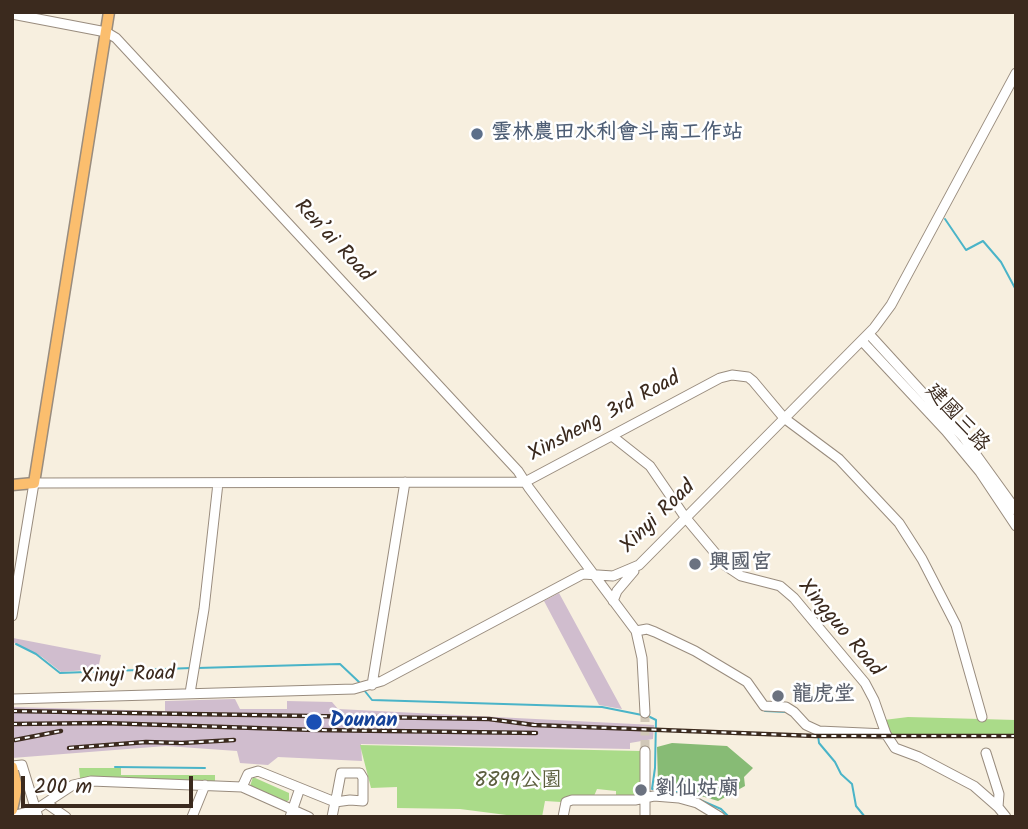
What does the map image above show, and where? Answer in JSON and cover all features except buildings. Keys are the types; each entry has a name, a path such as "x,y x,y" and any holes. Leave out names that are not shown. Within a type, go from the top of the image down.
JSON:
{"main road":[{"path":"34,483 109,12"},
{"name":"Xinsheng 3rd Road","path":"12,485 34,483"},
{"path":"12,767 17,786 12,810"}],"street":[{"path":"12,14 106,32"},
{"name":"Ren’ai Road","path":"106,32 116,38 519,471 636,631"},
{"name":"Xinyi Road","path":"12,699 354,689 372,685 583,574 614,576 639,565 865,338 891,305 1016,74"},
{"name":"建國三路","path":"865,338 964,438 1016,510"},
{"name":"建國三路","path":"865,338 981,472 1016,526"},
{"name":"Xinsheng 3rd Road","path":"34,483 525,482 720,378 733,375 748,377 784,418 839,459 905,532 956,625 982,717"},
{"name":"Xingguo Road","path":"612,436 650,467 685,517 731,570 748,578 780,586 794,598 865,683 886,734"},
{"path":"372,685 405,482"},
{"path":"12,616 34,483"},
{"path":"190,693 201,627 218,483"},
{"path":"613,601 617,591 639,565"},
{"path":"645,713 642,658 636,631 647,629 695,651 747,682 764,706 786,707 806,725 819,731 886,734 895,748 919,757 974,786 1006,817"},
{"path":"645,751 645,817"},
{"path":"986,752 999,794 998,807"},
{"path":"12,767 22,765 34,815"},
{"path":"242,787 248,774 258,771 335,803 332,817"},
{"path":"12,816 34,815 46,803 73,785 83,782 242,787 291,813 309,817"},
{"path":"192,817 205,785"},
{"path":"291,813 300,788"},
{"path":"563,817 566,802 572,800 635,800 654,796 697,803 720,817"},
{"path":"46,803 66,817"}],"shaded area":[{"path":"559,593 622,709 599,705 544,601"},
{"path":"13,638 101,655 98,669 61,672 42,657 13,642"},
{"path":"235,699 240,709 287,709 287,701 332,702 338,709 654,725 653,739 630,743 630,749 361,744 362,761 278,757 268,765 240,763 237,751 166,746 12,758 12,707 165,711 165,701"}],"green space":[{"path":"908,717 1016,720 1016,734 892,735 884,720"},
{"path":"672,743 727,746 753,768 744,777 745,786 718,801 658,783 657,747"},
{"name":"8899公園","path":"360,745 641,751 642,796 616,796 616,791 597,789 594,796 579,796 561,802 545,801 542,817 460,809 397,808 397,787 371,788"},
{"path":"79,768 121,768 121,775 215,775 215,782 80,778"},
{"path":"253,777 289,793 289,800 284,803 250,786"}],"waterway":[{"path":"945,219 966,250 983,241 1001,262 1016,290"},
{"path":"16,644 36,654 60,673 191,668"},
{"path":"197,668 340,664 359,682"},
{"path":"364,690 372,700 602,707 642,715"},
{"path":"765,711 787,712"},
{"path":"648,716 656,720 652,789 684,793 721,809 729,817"},
{"path":"818,735 819,743 841,774 852,784 856,806 865,817"},
{"path":"115,767 205,768"}],"tunnel":[{"path":"645,713 645,751"}],"railway":[{"path":"12,711 489,719 534,725 815,736 1016,736"},
{"path":"12,724 104,723 315,730 536,733"},
{"path":"15,740 61,731"},
{"path":"69,748 146,742 234,740"}],"place":[{"name":"雲林農田水利會斗南工作站","path":"477,134"},
{"name":"興國宮","path":"695,564"},
{"name":"龍虎堂","path":"778,696"},
{"name":"Dounan","path":"314,722"},
{"name":"劉仙姑廟","path":"641,790"}]}
